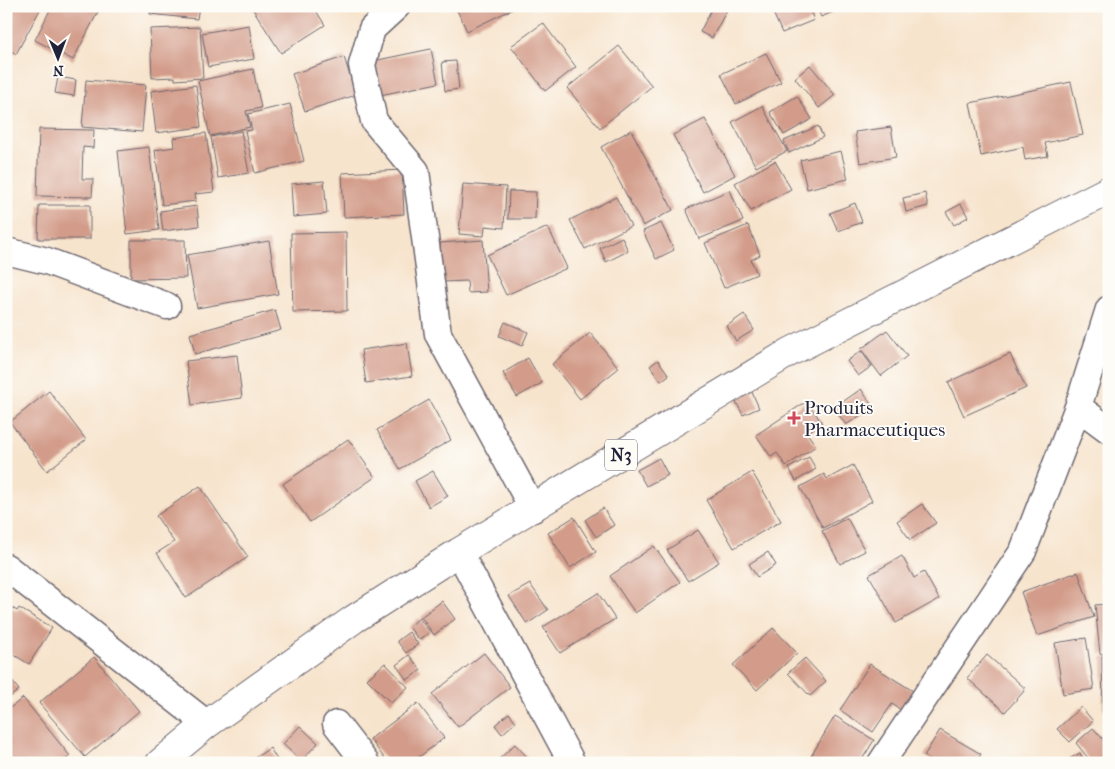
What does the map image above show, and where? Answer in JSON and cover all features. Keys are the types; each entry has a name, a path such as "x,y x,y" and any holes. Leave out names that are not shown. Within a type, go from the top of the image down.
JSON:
{"highway":[{"name":"N3","path":"160,763 207,724 354,619 458,552 533,509 790,352 1109,190"}],"street":[{"path":"397,6 372,29 362,65 374,121 416,172 438,334 533,509"},
{"path":"6,251 47,261 167,306"},
{"path":"880,763 1023,551 1078,407 1109,309"},
{"path":"1078,407 1109,430"},
{"path":"458,552 572,763"},
{"path":"6,567 207,724"},
{"path":"336,724 366,763"}],"building":[{"path":"6,6 42,6 16,54 6,48"},
{"path":"52,6 100,8 73,60 35,40"},
{"path":"151,6 199,6 197,19 150,14"},
{"path":"251,6 313,6 325,25 281,53"},
{"path":"455,6 519,6 467,31"},
{"path":"713,6 729,6 712,38 700,32"},
{"path":"770,6 808,6 814,20 782,33"},
{"path":"816,6 848,6 821,17"},
{"path":"543,23 576,67 545,91 511,46"},
{"path":"249,25 254,59 208,67 202,33"},
{"path":"200,27 203,78 175,80 175,77 152,78 150,29"},
{"path":"619,46 652,86 600,128 567,88"},
{"path":"431,49 438,83 380,95 373,61"},
{"path":"766,53 781,82 736,104 721,74"},
{"path":"344,57 356,95 305,111 292,74"},
{"path":"456,61 459,89 445,91 442,62"},
{"path":"810,65 835,95 819,108 795,78"},
{"path":"253,69 261,108 246,111 250,127 210,136 198,81"},
{"path":"58,77 76,80 74,96 55,93"},
{"path":"86,80 146,85 142,132 82,127"},
{"path":"1071,82 1083,135 1045,143 1048,156 1025,160 1023,147 981,156 970,103"},
{"path":"196,85 201,127 156,133 151,91"},
{"path":"797,96 812,119 784,135 770,112"},
{"path":"290,104 304,161 255,173 245,131 252,130 248,114"},
{"path":"762,106 787,151 756,167 732,122"},
{"path":"705,119 735,175 703,192 673,135"},
{"path":"818,126 823,137 789,153 784,141"},
{"path":"891,127 896,157 860,163 855,132"},
{"path":"39,129 94,130 93,148 83,147 82,179 93,179 92,197 37,196"},
{"path":"631,130 673,210 643,226 601,147"},
{"path":"241,131 249,173 218,178 211,137"},
{"path":"206,133 214,192 195,194 196,201 162,205 155,150 174,147 173,138"},
{"path":"149,147 159,230 127,234 118,151"},
{"path":"841,151 848,179 807,189 800,160"},
{"path":"775,161 791,189 751,211 735,183"},
{"path":"402,170 404,214 344,217 342,173"},
{"path":"324,181 327,214 293,217 291,184"},
{"path":"463,184 506,187 504,228 485,226 484,236 459,234"},
{"path":"730,190 743,221 699,239 686,209"},
{"path":"509,191 536,192 535,219 508,219"},
{"path":"925,193 928,206 906,212 903,198"},
{"path":"616,197 631,226 585,249 570,220"},
{"path":"855,203 862,222 838,231 830,213"},
{"path":"961,204 968,217 954,225 946,212"},
{"path":"39,205 90,205 90,239 38,239"},
{"path":"197,206 199,226 163,231 160,211"},
{"path":"661,223 674,250 656,259 643,231"},
{"path":"748,225 760,255 751,260 757,274 724,288 705,243"},
{"path":"548,227 567,268 506,295 487,255"},
{"path":"346,232 347,311 293,312 291,233"},
{"path":"622,237 628,251 606,262 600,248"},
{"path":"131,240 185,240 186,278 131,279"},
{"path":"483,240 487,292 468,293 467,281 443,282 440,243"},
{"path":"269,241 278,294 197,308 187,255"},
{"path":"275,310 281,330 195,354 190,334"},
{"path":"744,314 754,330 736,341 727,326"},
{"path":"505,322 528,332 522,346 499,336"},
{"path":"887,330 907,356 881,376 861,349"},
{"path":"590,333 619,368 580,399 552,364"},
{"path":"407,343 412,376 366,383 361,350"},
{"path":"861,351 872,366 858,376 847,361"},
{"path":"1010,354 1026,388 964,416 948,382"},
{"path":"237,355 242,398 192,405 186,361"},
{"path":"528,358 542,383 517,397 503,373"},
{"path":"658,360 669,375 661,381 650,366"},
{"path":"861,389 873,407 846,425 834,408"},
{"path":"751,390 759,408 743,415 734,398"},
{"path":"49,391 86,440 47,471 10,422"},
{"path":"429,400 451,440 400,469 377,430"},
{"path":"807,401 822,423 807,433 816,446 786,466 777,453 771,457 756,435"},
{"path":"348,439 375,477 310,522 283,484"},
{"path":"809,457 816,469 796,481 789,468"},
{"path":"659,458 668,475 646,486 637,470"},
{"path":"853,465 872,501 823,528 800,487 824,474 827,479"},
{"path":"433,471 448,496 429,507 415,481"},
{"path":"752,472 781,521 734,548 706,500"},
{"path":"200,486 248,557 186,598 157,553 174,542 156,516"},
{"path":"922,504 936,523 910,540 897,521"},
{"path":"603,508 614,525 596,537 585,520"},
{"path":"574,517 596,552 570,568 548,533"},
{"path":"847,518 865,551 840,564 822,531"},
{"path":"698,530 719,562 688,581 667,550"},
{"path":"654,546 680,582 635,613 610,576"},
{"path":"768,552 776,565 757,577 749,564"},
{"path":"902,556 914,578 924,572 939,599 896,623 869,575"},
{"path":"1078,572 1094,617 1037,636 1021,592"},
{"path":"530,584 548,610 527,624 509,596"},
{"path":"598,593 615,619 560,653 543,627"},
{"path":"442,601 455,619 434,635 421,617"},
{"path":"6,604 17,611 19,608 52,628 29,664 6,650"},
{"path":"1109,604 1109,653 1100,654 1095,605"},
{"path":"419,618 430,632 419,640 409,627"},
{"path":"773,628 797,653 757,690 733,665"},
{"path":"409,632 418,644 406,653 397,641"},
{"path":"1086,638 1094,689 1063,694 1055,643"},
{"path":"484,653 510,687 458,727 432,694"},
{"path":"409,655 421,670 407,680 396,665"},
{"path":"987,655 1026,689 1005,712 967,678"},
{"path":"1102,656 1109,656 1109,709 1103,710"},
{"path":"94,657 139,711 85,757 39,703"},
{"path":"805,658 826,681 810,696 788,673"},
{"path":"385,663 408,687 391,703 367,679"},
{"path":"870,664 913,691 901,710 892,704 873,732 840,710"},
{"path":"6,674 19,690 6,700"},
{"path":"23,698 70,756 61,763 6,763 6,711"},
{"path":"418,703 444,738 411,763 388,763 370,739"},
{"path":"1081,707 1093,721 1070,742 1057,729"},
{"path":"509,713 516,722 502,734 495,725"},
{"path":"835,716 874,740 860,763 807,763"},
{"path":"300,726 318,743 301,761 283,744"},
{"path":"1093,728 1109,746 1109,752 1096,763 1092,763 1076,743"},
{"path":"940,730 981,754 976,763 935,763 924,756"},
{"path":"515,744 529,759 525,763 495,763"},
{"path":"270,748 279,763 247,763"},
{"path":"1080,753 1085,763 1062,763"}],"place":[{"name":"Produits Pharmaceutiques","path":"794,418"}]}
